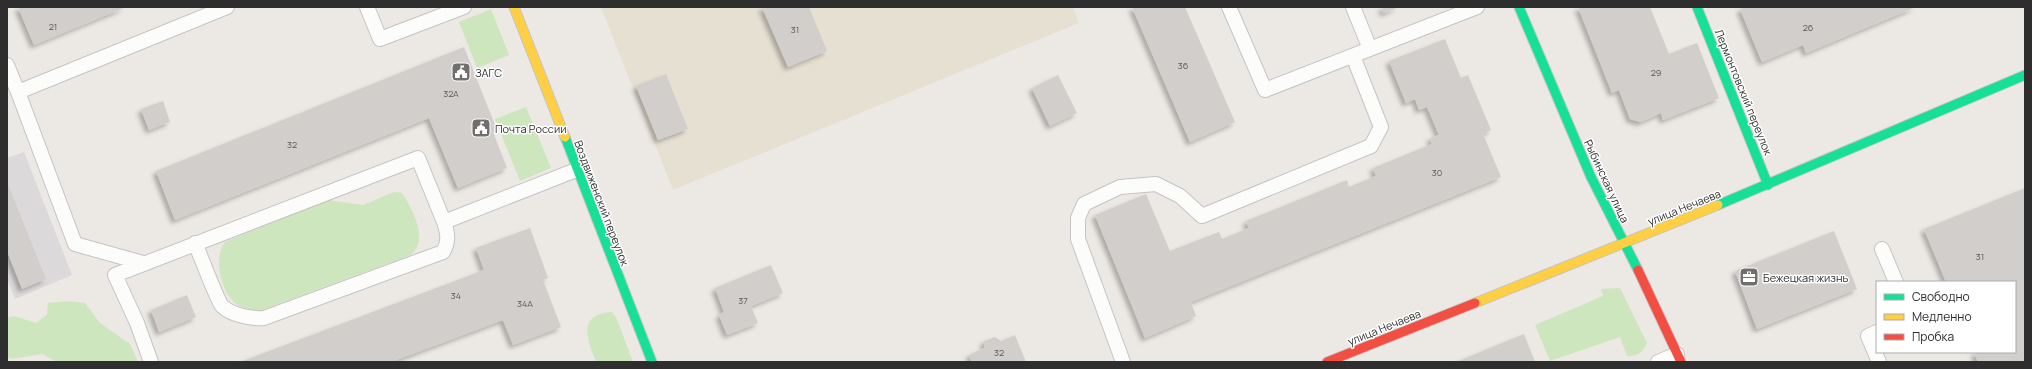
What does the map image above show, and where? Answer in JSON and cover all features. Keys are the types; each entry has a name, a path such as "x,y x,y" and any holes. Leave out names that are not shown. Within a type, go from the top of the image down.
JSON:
{"street":[{"name":"Воздвиженский переулок","path":"514,7 576,170 652,362"},
{"name":"Рыбинская улица","path":"1519,7 1591,178 1679,358"},
{"name":"Лермонтовский переулок","path":"1697,7 1768,185"},
{"name":"улица Нечаева","path":"1327,362 1768,185 2025,75"}],"lane":[{"path":"18,92 227,7"},
{"path":"367,7 380,39 464,7"},
{"path":"1229,7 1265,90 1477,7"},
{"path":"1353,7 1370,49"},
{"path":"1123,362 1078,239 1078,218 1084,204 1120,187 1156,184 1180,196 1202,216 1371,146 1380,127 1353,56"},
{"path":"7,65 75,244 143,263"},
{"path":"151,362 137,323 115,275 143,263 195,243 418,158 448,234 448,244 443,252 264,318 254,319 233,312 222,306 195,243"},
{"path":"444,222 576,170"},
{"path":"1882,249 1896,281"},
{"path":"1876,332 1868,336 1879,362"},
{"path":"1658,362 1679,358"}],"shaded area":[{"path":"601,7 1073,7 1079,23 673,190"},
{"path":"24,152 72,275 15,299 7,279 7,158"}],"green space":[{"path":"491,9 509,55 477,68 459,22"},
{"path":"526,107 551,168 520,181 495,119"},
{"path":"394,192 402,193 411,208 417,224 419,241 411,255 259,311 241,306 230,298 220,274 219,265 221,248 225,242 328,200 363,205"},
{"path":"1620,288 1647,343 1644,349 1637,355 1627,356 1620,337 1550,361 1535,325 1603,296 1601,289"},
{"path":"69,301 85,303 100,323 130,344 138,362 56,362 43,354 12,359 7,357 7,318 14,316 36,323 47,315 48,303"},
{"path":"612,312 616,317 633,362 596,362 588,337 589,323 593,317"}],"building":[{"path":"18,7 126,7 34,45"},
{"path":"762,7 809,7 827,51 788,67"},
{"path":"1132,7 1185,7 1235,122 1190,142"},
{"path":"1381,7 1399,7 1384,13"},
{"path":"1578,7 1650,7 1669,54 1697,43 1719,98 1663,120 1661,113 1641,122 1630,119 1619,90 1612,93"},
{"path":"1745,7 1916,7 1806,53 1803,45 1762,62 1740,9"},
{"path":"1445,39 1461,78 1468,75 1491,130 1483,134 1501,177 1191,302 1196,316 1145,338 1095,215 1146,194 1170,251 1219,232 1222,239 1249,228 1246,221 1347,180 1349,187 1376,176 1373,168 1432,144 1430,138 1439,135 1427,107 1419,110 1415,99 1406,103 1389,61"},
{"path":"464,47 497,130 493,132 507,168 458,188 429,118 175,220 156,171"},
{"path":"666,74 688,129 658,140 636,86"},
{"path":"1058,75 1077,113 1050,126 1032,88"},
{"path":"163,101 170,122 149,130 141,109"},
{"path":"7,182 46,279 22,289 7,251"},
{"path":"2025,188 2025,362 1978,362 1974,353 2016,353 2016,281 1946,281 1924,229"},
{"path":"530,228 548,278 543,280 561,327 513,345 503,320 391,362 240,362 484,270 476,248"},
{"path":"1834,231 1857,289 1757,329 1735,271"},
{"path":"771,265 783,293 751,306 758,323 727,335 719,315 724,312 715,288"},
{"path":"187,295 196,317 159,332 151,310"},
{"path":"1524,334 1535,362 1456,362"},
{"path":"1015,335 1026,362 972,362 969,355 984,348 984,341 995,337 1001,341"}],"traffic: fast":[{"path":"1519,7 1591,177 1638,270"},
{"path":"1697,7 1768,185"},
{"path":"1718,205 2025,75"},
{"path":"565,137 652,362"}],"traffic: slow":[{"path":"514,7 565,137"},
{"path":"1475,303 1718,205"}],"traffic: jam":[{"path":"1638,270 1681,362"},
{"path":"1327,362 1475,303"}],"place":[{"name":"ЗАГС","path":"461,72"},
{"name":"Почта России","path":"481,128"},
{"name":"Бежецкая жизнь","path":"1749,277"}]}
